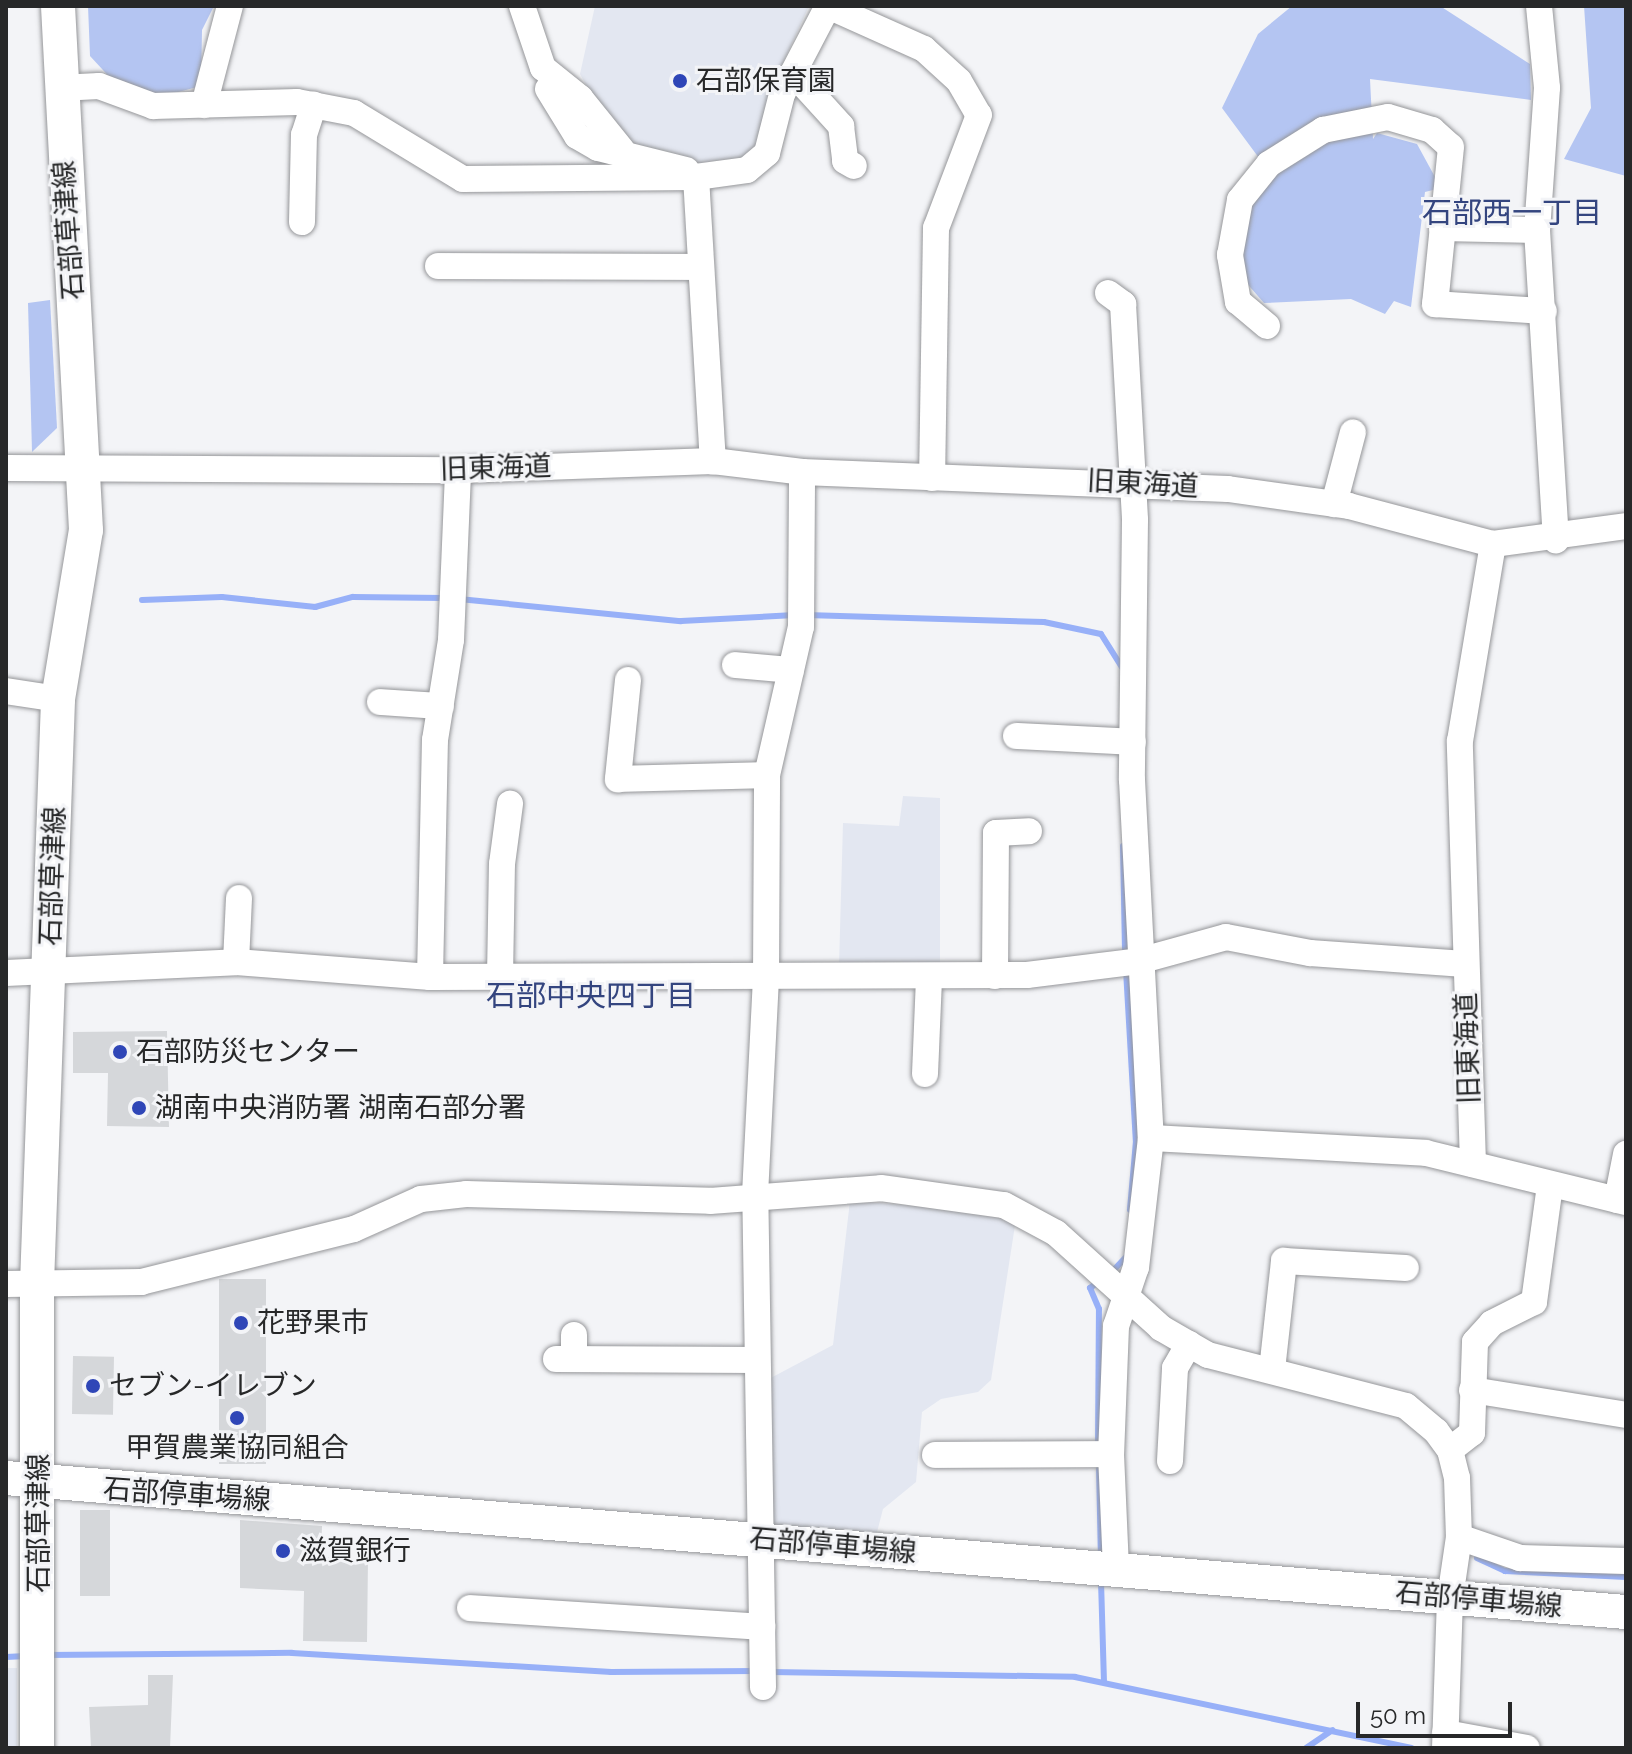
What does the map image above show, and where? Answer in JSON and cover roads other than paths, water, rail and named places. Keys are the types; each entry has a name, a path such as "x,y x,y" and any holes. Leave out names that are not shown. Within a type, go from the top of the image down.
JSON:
{"main road":[{"name":"石部草津線","path":"37,1748 40,1484 22,1284 50,973 58,699 86,530 86,470 59,88 58,6"},
{"name":"石部停車場線","path":"6,1478 40,1484 1626,1612"}],"street":[{"path":"204,105 230,6"},
{"path":"522,6 543,68 580,98 622,150"},
{"path":"59,88 99,86 153,106 314,105 354,113 463,179 696,177 747,170 767,153 793,73 828,6 924,49 959,81 979,115 936,228 932,478"},
{"path":"1539,6 1547,88 1537,230 1556,540"},
{"path":"793,73 841,126 845,161 854,166"},
{"path":"548,89 577,136 598,148 622,150 681,166 696,177"},
{"path":"302,222 304,135 314,105"},
{"path":"1267,326 1238,302 1230,255 1240,200 1269,164 1323,130 1388,117 1432,130 1451,147 1435,304 1544,311"},
{"path":"696,177 698,267 713,461"},
{"path":"1442,228 1537,230"},
{"path":"438,266 698,267"},
{"path":"1108,293 1123,304 1132,481 1133,742 1139,961 1150,1033 1151,1138 1128,1300 1116,1326 1111,1454 1116,1569"},
{"path":"1334,504 1353,432"},
{"name":"旧東海道","path":"6,468 458,470 713,461 802,472 932,478 1132,481 1334,504 1493,544 1460,741 1473,1164"},
{"path":"430,977 441,706 451,640 458,470"},
{"path":"763,1687 755,1195 766,979 767,775 801,627 802,472"},
{"path":"1493,544 1556,540 1626,526"},
{"path":"735,665 791,670"},
{"path":"628,680 618,779 767,775"},
{"path":"6,691 58,699"},
{"path":"380,702 441,706"},
{"path":"1016,736 1133,742"},
{"path":"500,977 502,864 510,804"},
{"path":"995,976 996,833 1029,831"},
{"path":"236,962 239,898"},
{"path":"6,973 236,962 430,977 766,979 995,976 1139,961 1226,937 1310,953 1465,964"},
{"path":"925,1074 929,977"},
{"path":"1151,1138 1426,1153 1622,1201 1626,1154"},
{"path":"1450,1450 1472,1433 1475,1342 1492,1323 1534,1302 1550,1185"},
{"path":"22,1284 141,1282 204,1269 354,1229 421,1199 466,1194 710,1201 755,1195 881,1188 1004,1205 1056,1233 1128,1300 1189,1344 1406,1406 1450,1450 1459,1537 1450,1598 1445,1740 1527,1748"},
{"path":"1272,1370 1284,1261 1406,1268"},
{"path":"1170,1461 1175,1368 1189,1344"},
{"path":"568,1351 757,1360"},
{"path":"1472,1390 1626,1415"},
{"path":"935,1455 1111,1454"},
{"path":"1459,1537 1520,1558 1626,1561"},
{"path":"470,1608 762,1627"}],"waterway":[{"path":"142,600 222,597 315,607 353,597 444,598"},
{"path":"459,599 681,621 795,615"},
{"path":"806,615 1044,622 1101,634 1125,672"},
{"path":"1123,846 1125,954"},
{"path":"1126,970 1136,1141 1130,1210"},
{"path":"1110,1274 1126,1257"},
{"path":"1098,1446 1099,1309 1090,1288 1101,1280"},
{"path":"1099,1465 1101,1558"},
{"path":"1477,1558 1505,1571 1626,1577"},
{"path":"1101,1581 1104,1682"},
{"path":"46,1655 292,1653 611,1672 756,1671"},
{"path":"6,1657 26,1656"},
{"path":"771,1672 1075,1677 1412,1748"},
{"path":"1306,1748 1333,1730"}],"place":[{"name":"石部保育園","path":"680,81"},
{"name":"石部防災センター","path":"120,1052"},
{"name":"湖南中央消防署 湖南石部分署","path":"139,1108"},
{"name":"花野果市","path":"241,1323"},
{"name":"セブン-イレブン","path":"93,1386"},
{"name":"甲賀農業協同組合","path":"237,1418"},
{"name":"滋賀銀行","path":"283,1551"}],"district":[{"name":"石部西一丁目","path":"1512,213"},
{"name":"石部中央四丁目","path":"591,996"}]}
